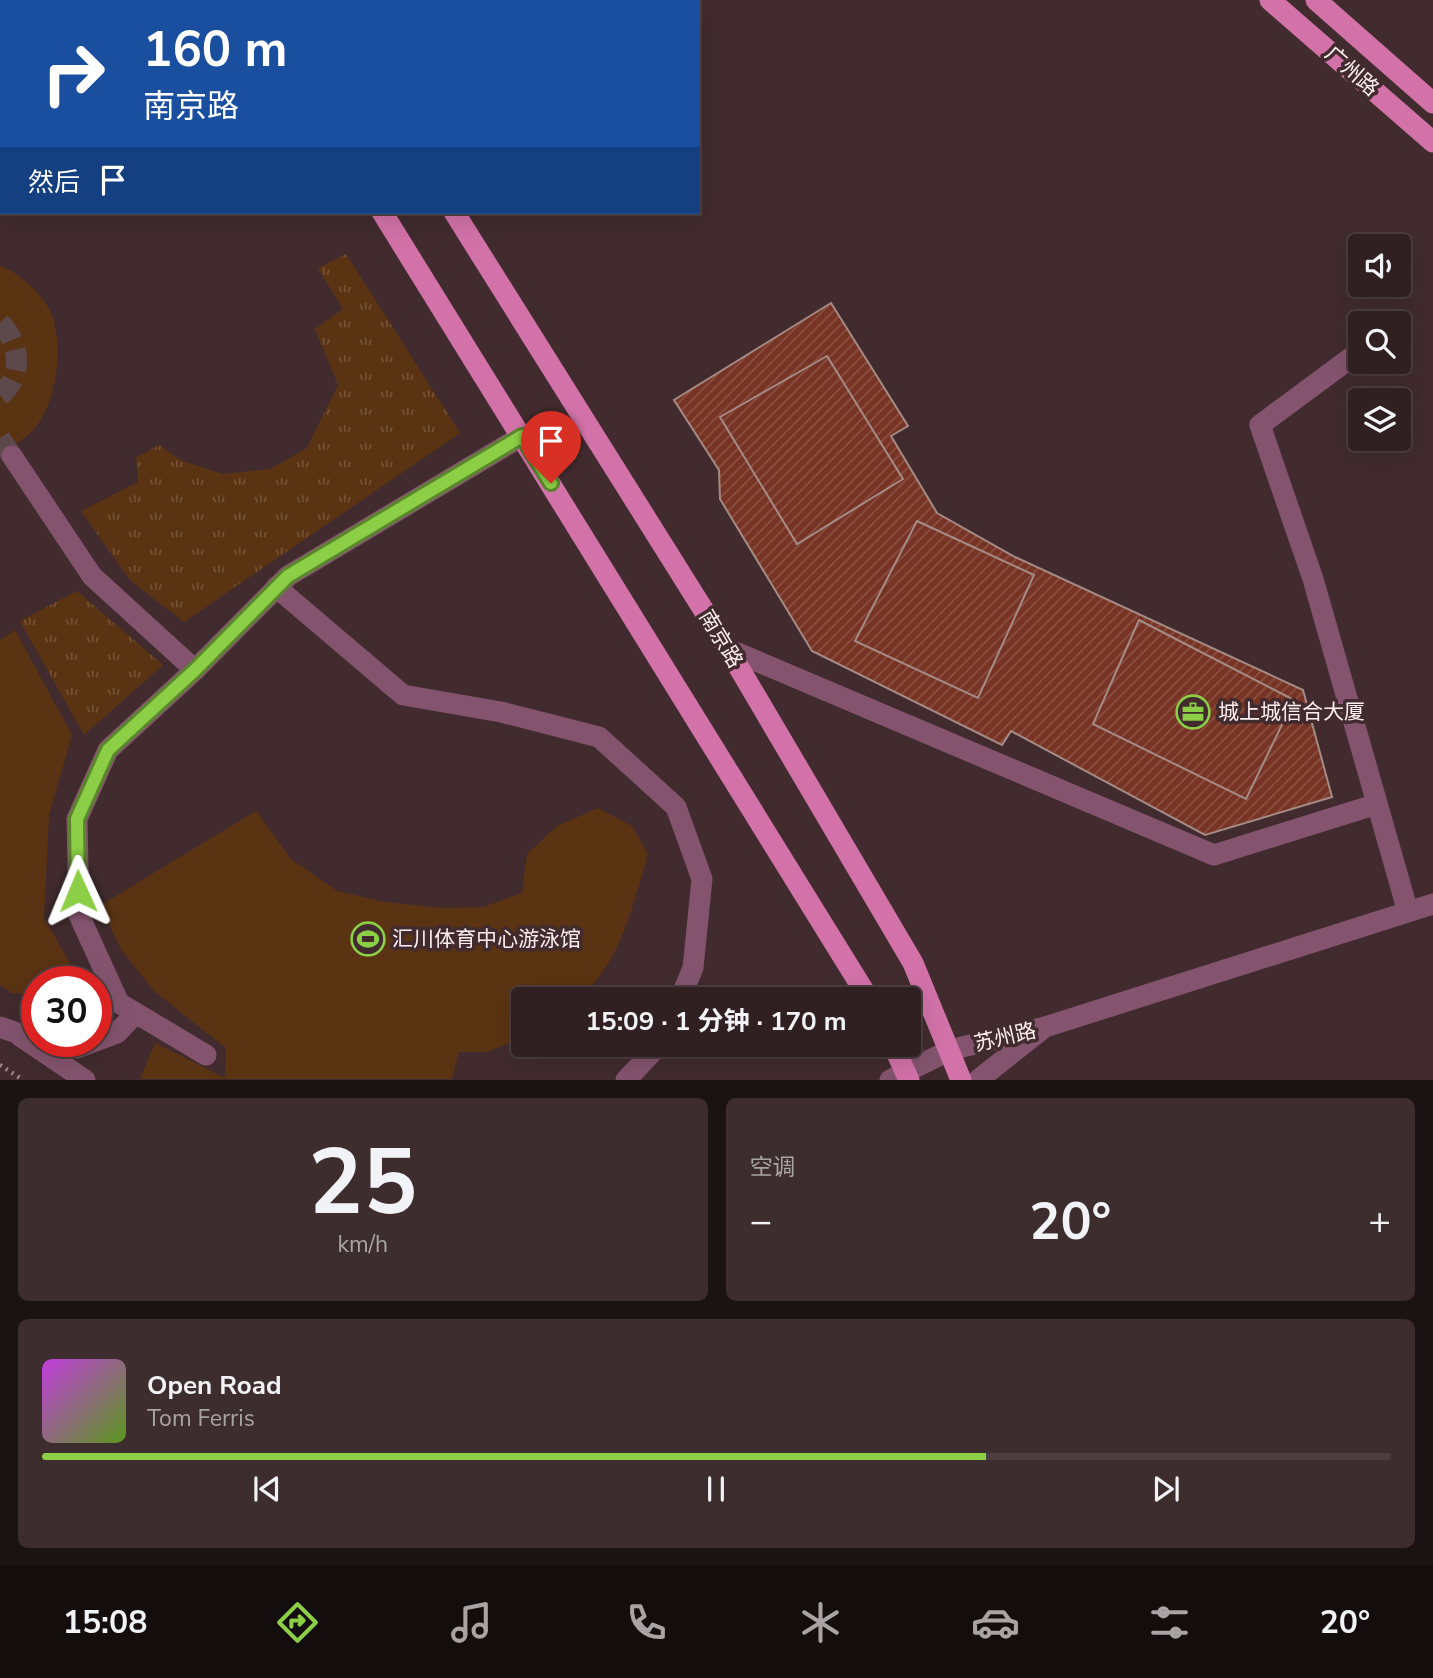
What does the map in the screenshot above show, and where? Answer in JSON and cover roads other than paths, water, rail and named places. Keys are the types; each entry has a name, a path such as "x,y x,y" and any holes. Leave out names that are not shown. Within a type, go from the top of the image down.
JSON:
{"main road":[{"name":"广州路","path":"1270,0 1433,142"},
{"name":"广州路","path":"1316,0 1433,103"},
{"path":"383,214 862,987"},
{"name":"南京路","path":"455,214 727,649 913,963 961,1080"},
{"path":"896,1057 902,1077"}],"street":[{"path":"1348,360 1260,425 1313,579 1408,912"},
{"path":"206,1055 119,1003 79,915 77,819 108,750 195,670 288,576 522,436"},
{"path":"12,456 93,576 195,670"},
{"path":"276,587 403,695 501,712 599,737 676,807 702,879 693,968 685,987"},
{"path":"727,649 1214,855 1377,804"},
{"path":"1045,1027 1433,904"},
{"path":"112,1035 136,1013"},
{"path":"0,1027 21,1035"},
{"name":"苏州路","path":"902,1077 950,1050 1045,1027"},
{"name":"苏州路","path":"978,1080 1045,1027"},
{"path":"54,1057 85,1080"},
{"path":"626,1080 648,1057"}],"tunnel":[{"path":"0,323 12,340 16,359 13,379 0,395"},
{"path":"0,438 12,456"}],"place":[{"name":"城上城信合大厦","path":"1193,712"},
{"name":"汇川体育中心游泳馆","path":"368,939"}]}
